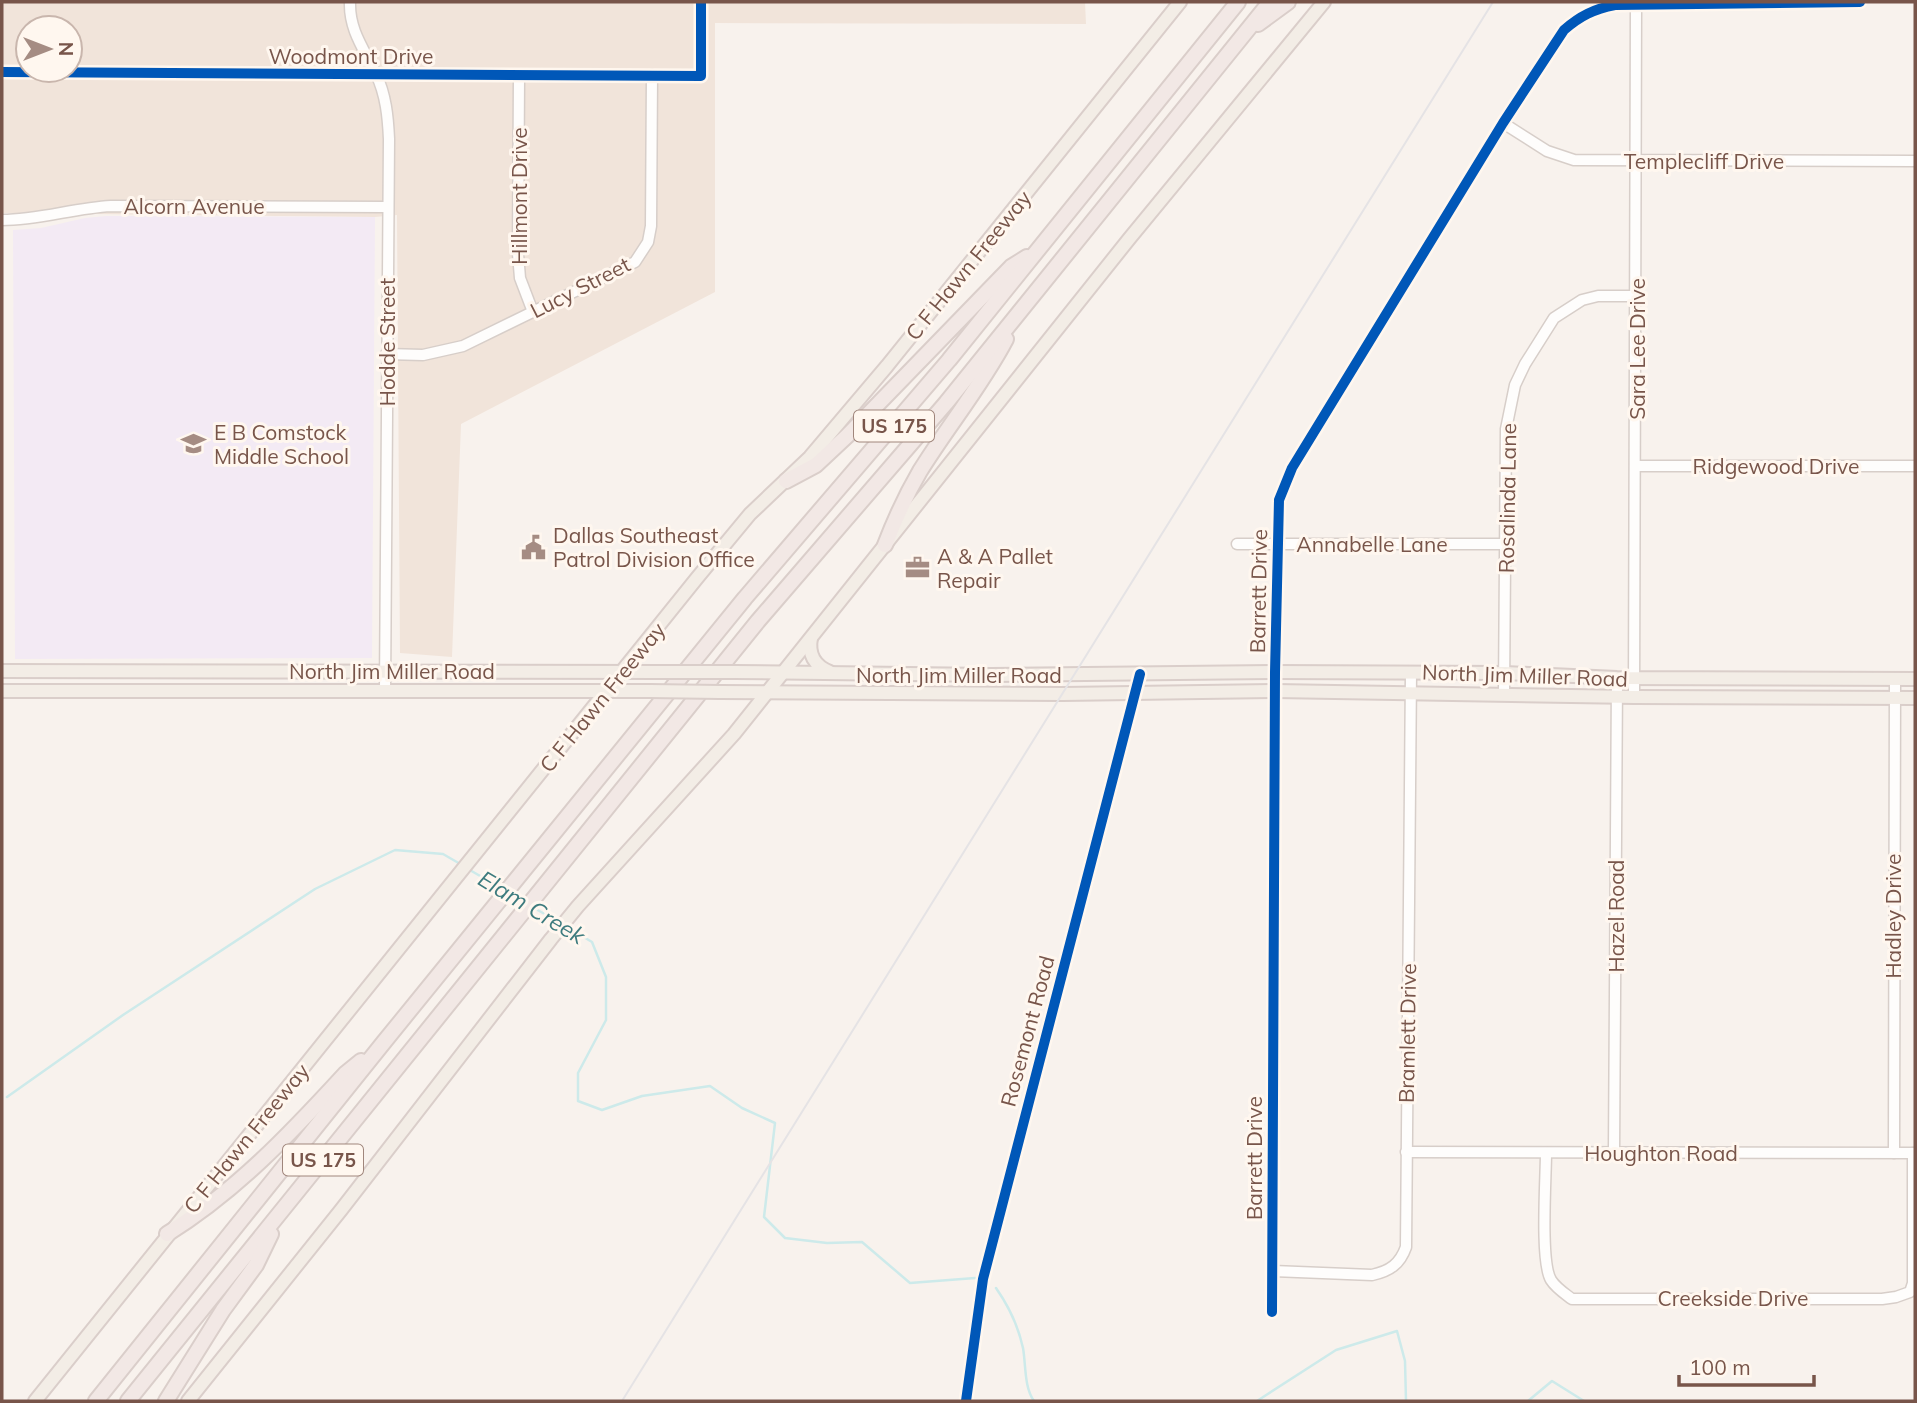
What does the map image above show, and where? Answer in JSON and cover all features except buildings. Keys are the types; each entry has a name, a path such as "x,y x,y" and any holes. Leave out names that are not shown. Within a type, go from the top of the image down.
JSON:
{"highway":[{"name":"US 175","path":"96,1401 745,598 860,466 1238,2"},
{"name":"US 175","path":"128,1401 758,621 879,482 1019,314 1270,2"},
{"path":"1243,35 1288,2"},
{"path":"786,481 816,465 1011,267 1037,250"},
{"path":"885,545 902,504 920,472 991,368 1019,314"},
{"path":"167,1234 194,1217 251,1172 345,1074 384,1042"},
{"path":"166,1401 223,1310 256,1265 285,1208"}],"main road":[{"name":"C F Hawn Freeway","path":"35,1401 750,514 786,481 887,366 1180,2"},
{"path":"188,1401 341,1210 551,939 708,764 768,692 1129,239 1324,2"},
{"path":"811,638 811,653 818,667 827,672 844,675"},
{"name":"North Jim Miller Road","path":"2,671 624,671 844,675 1411,672 1617,678 1915,679"},
{"path":"172,671 172,691"},
{"path":"469,690 470,671"},
{"path":"542,671 544,691"},
{"path":"253,691 254,672"},
{"name":"North Jim Miller Road","path":"2,691 469,690 1063,694 1276,691 1915,698"}],"street":[{"name":"Hodde Street","path":"350,2 353,32 377,75 385,98 388,124 385,690"},
{"name":"Woodmont Drive","path":"2,72 701,76 701,2"},
{"name":"Barrett Drive","path":"1272,1312 1275,672 1279,500 1292,468 1503,123 1564,30 1574,21 1600,8 1636,3 1860,2"},
{"name":"Sara Lee Drive","path":"1634,696 1636,3"},
{"name":"Lucy Street","path":"386,355 440,352 463,346 635,262 648,242 651,226 652,75"},
{"name":"Hillmont Drive","path":"519,76 518,254 520,278 533,312"},
{"name":"Templecliff Drive","path":"1503,123 1561,158 1574,160 1915,161"},
{"name":"Alcorn Avenue","path":"2,220 33,219 84,207 111,206 387,207"},
{"name":"Rosalinda Lane","path":"1504,693 1506,429 1515,384 1555,318 1576,304 1598,296 1637,296"},
{"name":"Ridgewood Drive","path":"1636,466 1915,466"},
{"name":"Annabelle Lane","path":"1237,544 1506,544"},
{"name":"Bramlett Drive","path":"1273,1271 1372,1275 1395,1266 1406,1247 1411,672"},
{"name":"Rosemont Road","path":"966,1401 977,1309 986,1267 1140,674"},
{"name":"Hazel Road","path":"1614,1153 1617,678"},
{"name":"Hadley Drive","path":"1894,1153 1892,1013 1895,680"},
{"name":"Houghton Road","path":"1406,1152 1914,1153"},
{"name":"Creekside Drive","path":"1546,1153 1546,1258 1550,1278 1572,1299 1882,1299 1910,1292 1913,1283 1914,1153"}],"shaded area":[{"path":"3,2 1085,2 1086,24 715,23 715,292 461,424 452,657 400,653 397,215 375,217 2,213"},
{"name":"E B Comstock Middle School","path":"107,216 375,217 372,658 15,659 13,230 41,228"}],"waterway":[{"name":"Elam Creek","path":"7,1097 123,1015 315,889 395,850 443,854 462,865"},
{"name":"Elam Creek","path":"468,869 501,888"},
{"name":"Elam Creek","path":"510,894 525,903"},
{"name":"Elam Creek","path":"534,908 559,922"},
{"name":"Elam Creek","path":"567,927 592,942 606,977 606,1020 578,1073 578,1101 602,1110 642,1096 710,1086 742,1108 775,1123 764,1217 785,1238 827,1243 862,1242 910,1283 975,1278"},
{"name":"Elam Creek","path":"996,1288 1019,1332 1027,1383 1034,1401"},
{"name":"Elam Creek","path":"1257,1401 1336,1350 1397,1331 1405,1361 1406,1401"},
{"name":"Elam Creek","path":"1528,1401 1552,1381 1584,1401"}],"tram line":[{"path":"622,1401 1493,2"}],"cycle path":[{"path":"2,72 701,76 701,2"},
{"path":"1272,1312 1275,672 1279,500 1292,468 1503,123 1564,30 1570,25 1594,11 1615,5 1860,2"},
{"path":"966,1401 983,1279 1140,674"}],"place":[{"name":"E B Comstock Middle School","path":"194,444"},
{"name":"Dallas Southeast Patrol Division Office","path":"533,547"},
{"name":"A & A Pallet Repair","path":"917,568"}]}
